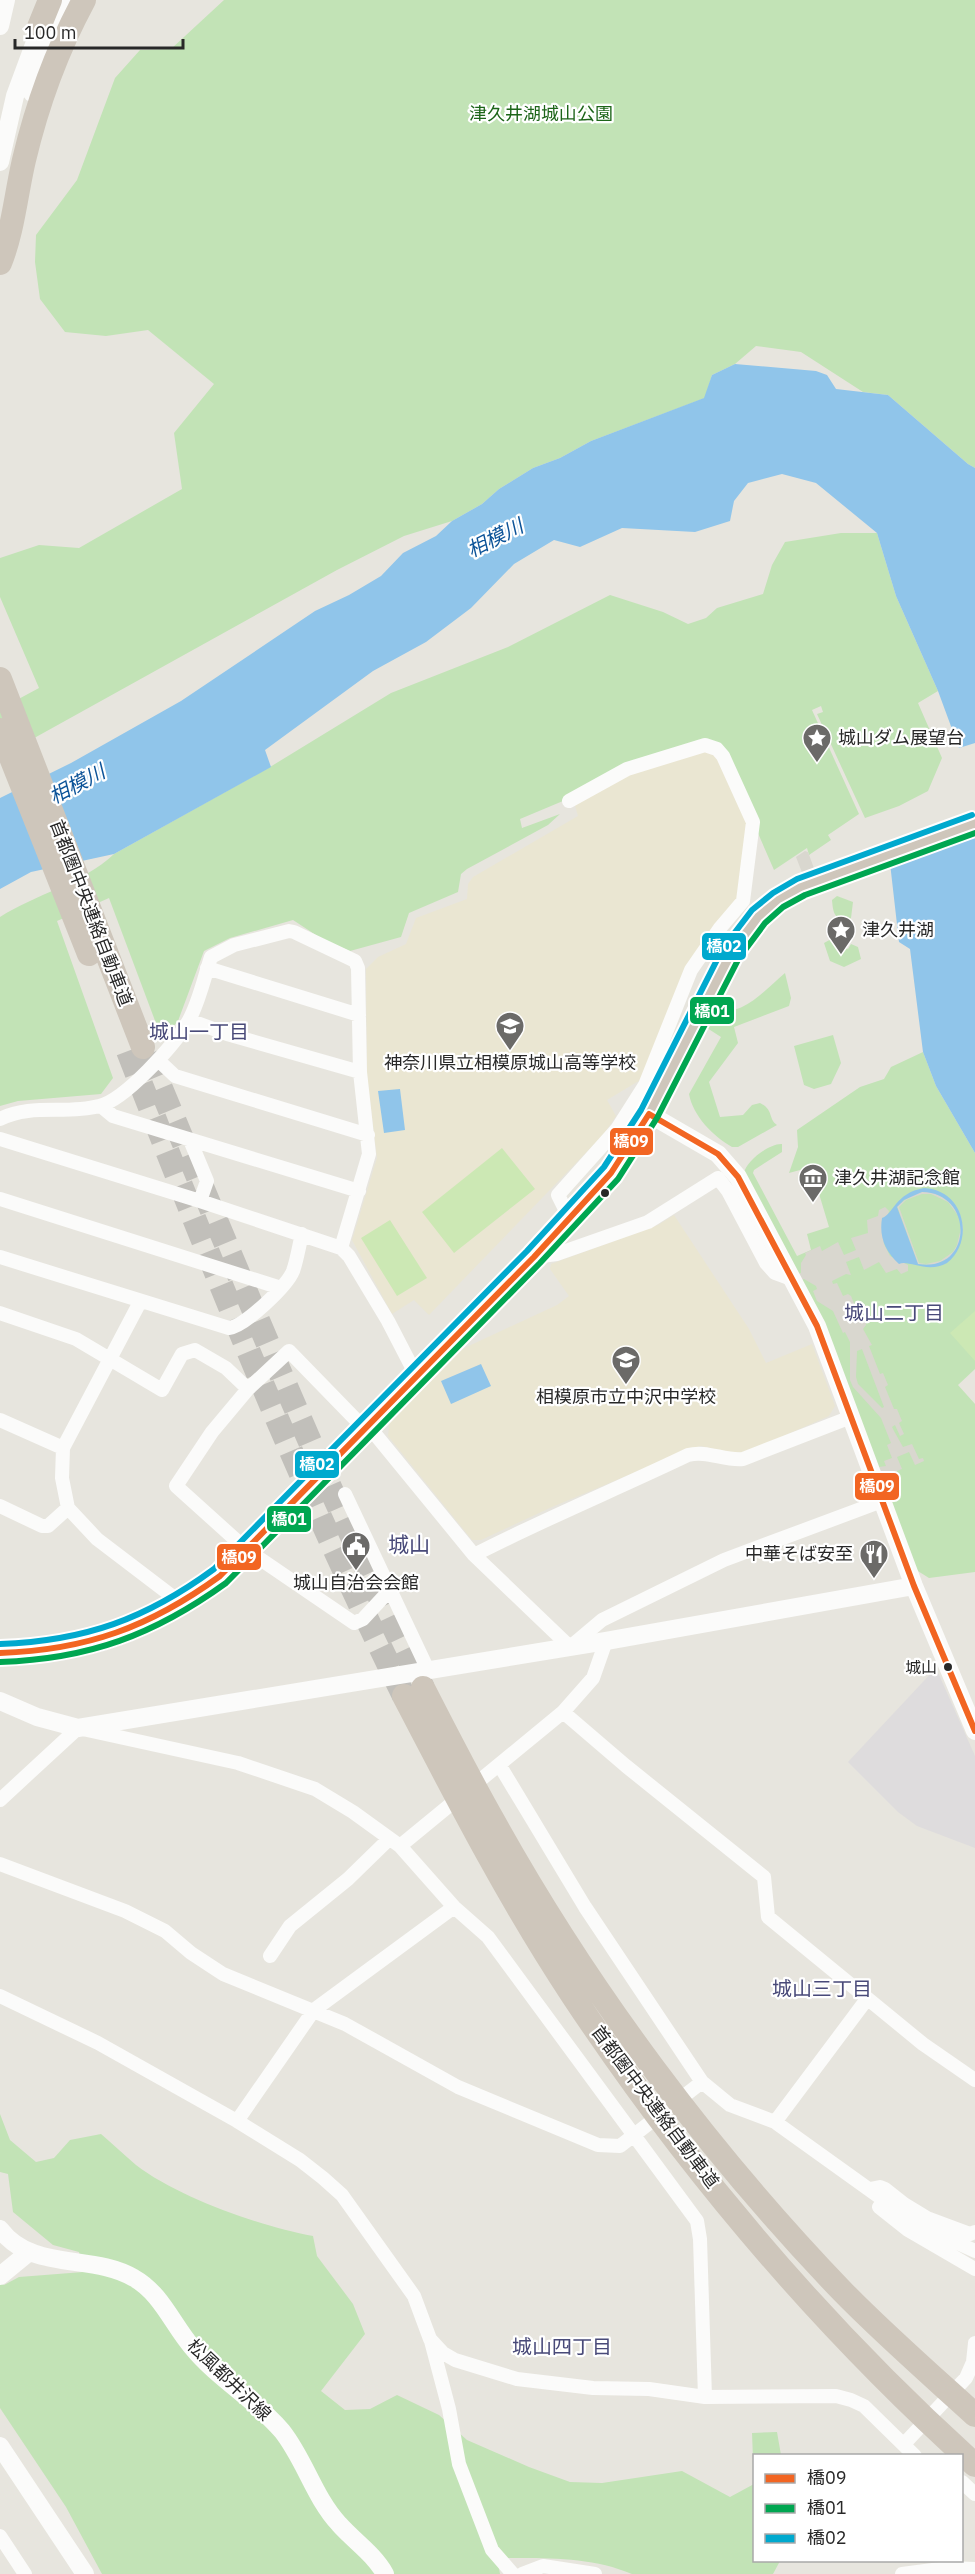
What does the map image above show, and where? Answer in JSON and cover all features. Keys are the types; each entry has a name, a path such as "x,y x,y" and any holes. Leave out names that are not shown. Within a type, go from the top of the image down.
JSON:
{"highway":[{"path":"39,27 51,0"},
{"path":"0,263 7,246 24,158 34,120 51,73 84,0"},
{"name":"首都圏中央連絡自動車道","path":"0,679 143,1053"},
{"name":"首都圏中央連絡自動車道","path":"0,730 143,1053"},
{"path":"0,1653 64,1649 93,1642 153,1620 220,1576 513,1279 611,1173 649,1114 726,962 758,917 778,900 833,873 975,823"},
{"name":"首都圏中央連絡自動車道","path":"418,1685 495,1824 542,1902 630,2034 696,2122 771,2213 844,2293 975,2415"},
{"name":"首都圏中央連絡自動車道","path":"418,1685 477,1833 566,1984 675,2139 813,2304 894,2390 975,2465"}],"street":[{"path":"0,26 6,0"},
{"path":"0,238 28,104 44,56 68,0"},
{"path":"0,162 15,96 39,27"},
{"path":"569,801 627,769 705,745 717,749 723,756 753,822 743,901 720,928 691,970 645,1085 617,1129 558,1195 570,1219"},
{"path":"0,1119 21,1111 101,1106 129,1087 143,1053 189,1020 212,957 234,945 289,931 294,932 355,961 359,978 360,1072 369,1154 341,1248"},
{"path":"207,969 359,1016"},
{"path":"189,1020 227,1034 360,1072"},
{"path":"143,1053 175,1076 368,1136"},
{"path":"101,1106 113,1116 359,1191"},
{"path":"649,1114 725,1159 738,1177 794,1280 814,1320 914,1586 975,1731"},
{"path":"0,1139 200,1201 341,1248 349,1257 388,1321 417,1377"},
{"path":"190,1140 207,1181 200,1201"},
{"path":"534,1257 556,1254 648,1222 718,1178 728,1191 766,1263 775,1273 794,1280"},
{"path":"0,1198 281,1288"},
{"path":"0,1257 230,1328 248,1319 281,1288 292,1273 302,1234"},
{"path":"140,1302 63,1448 62,1478 68,1508 97,1539 181,1603"},
{"path":"0,1313 76,1339 162,1390 182,1354 195,1350 226,1368 248,1389"},
{"path":"389,1591 363,1619 354,1623 247,1550 176,1486 212,1432 248,1389 289,1351 360,1424 368,1427 474,1555 570,1647"},
{"path":"474,1555 553,1515 601,1496 688,1455 699,1452 730,1459 744,1459 851,1417"},
{"path":"0,1420 63,1448"},
{"path":"570,1647 603,1620 724,1560 882,1501"},
{"path":"345,1505 360,1543 389,1591 418,1685"},
{"path":"0,1506 42,1526 48,1526 68,1508"},
{"path":"0,1800 78,1728 418,1685 570,1647 914,1586"},
{"path":"270,1956 290,1926 394,1843 443,1812 563,1712 593,1678 606,1641"},
{"path":"0,1701 37,1717 238,1763 315,1789 353,1812 394,1843 454,1907 488,1937 697,2221 700,2239 705,2397"},
{"path":"563,1712 626,1766 764,1876 768,1917 923,2044 975,2080"},
{"path":"496,1769 698,2084 730,2105 774,2122 920,2226 975,2251"},
{"path":"0,1864 125,1911 165,1931 190,1953 223,1974 315,2010 458,2087 598,2145 620,2146 698,2084"},
{"path":"237,2121 315,2010 454,1907"},
{"path":"0,1996 98,2043 237,2121 300,2160 342,2195 414,2296 430,2339 447,2399 459,2464 492,2550 513,2574"},
{"path":"774,2122 867,1999"},
{"path":"870,2189 880,2187 885,2189 904,2205 927,2218 970,2234 975,2232"},
{"path":"870,2189 874,2202 890,2217 928,2243 975,2269"},
{"name":"松風都井沢線","path":"0,2229 28,2253 117,2271 134,2278 147,2288 192,2348 268,2416 283,2433 329,2512 374,2559 385,2574"},
{"path":"0,2276 28,2253"},
{"path":"430,2339 443,2353 455,2360 517,2379 593,2388 649,2389 705,2397 814,2395 851,2400 864,2406 908,2440 914,2454"},
{"path":"908,2440 962,2384 971,2368 975,2343"},
{"path":"0,2446 85,2574"},
{"path":"963,2483 975,2494"},
{"path":"0,2536 25,2574"},
{"path":"522,2574 543,2566 595,2574"},
{"path":"902,2574 956,2568 975,2570"}],"shaded area":[{"name":"神奈川県立相模原城山高等学校","path":"705,749 715,754 747,818 738,899 710,933 642,1079 607,1100 616,1116 604,1134 429,1315 414,1300 392,1314 352,1240 377,1158 367,1075 366,969 378,957 406,944 416,918 467,899 468,884 473,877 578,816 574,802 638,768"},
{"path":"805,851 808,852 815,871 803,875 796,857"},
{"path":"932,1192 950,1201 961,1217 962,1237 955,1252 949,1258 934,1265 918,1264 897,1206 913,1194","holes":["922,1194 931,1194 948,1202 959,1217 961,1228 953,1252 940,1261 926,1264 919,1263 899,1207 906,1200"]},
{"path":"885,1207 889,1211 887,1217 882,1218 884,1244 890,1256 908,1265 908,1271 901,1274 897,1269 886,1273 879,1262 864,1270 859,1257 846,1262 851,1275 846,1274 832,1281 833,1284 837,1283 843,1296 848,1294 851,1296 855,1306 865,1318 866,1325 863,1329 872,1345 869,1346 880,1374 883,1373 888,1385 885,1387 902,1421 899,1423 904,1434 900,1436 895,1425 892,1427 894,1431 903,1447 912,1444 919,1459 923,1458 924,1461 915,1465 909,1452 897,1457 902,1469 886,1475 880,1474 879,1467 886,1466 884,1461 892,1458 887,1445 891,1443 881,1418 853,1387 850,1380 850,1342 845,1332 843,1333 833,1311 817,1301 813,1291 817,1289 816,1286 804,1279 799,1281 796,1275 801,1273 801,1263 805,1253 820,1246 822,1251 838,1242 844,1255 856,1250 851,1238 868,1233 867,1220 878,1216 879,1210","holes":["862,1349 884,1407 882,1408 858,1384 857,1351"]},
{"name":"相模原市立中沢中学校","path":"674,1215 749,1329 766,1363 812,1344 835,1406 829,1416 747,1452 730,1453 701,1446 691,1449 552,1507 481,1540 472,1540 388,1436 390,1419 458,1351 557,1305 569,1296 550,1269 551,1264 658,1225"},
{"path":"936,1668 975,1756 975,1848 917,1826 898,1812 848,1762"}],"green space":[{"name":"津久井湖城山公園","path":"224,0 975,0 975,468 888,395 863,392 801,352 756,346 735,364 712,375 705,398 591,441 560,458 533,468 499,489 482,504 452,521 404,536 337,570 0,757 0,709 39,688 0,597 0,558 39,545 79,548 182,489 174,433 214,384 148,330 106,336 65,332 40,299 35,262 36,235 77,180 115,78 140,50 171,49"},
{"path":"841,533 877,533 896,596 938,691 918,703 942,758 928,791 899,806 865,818 817,714 823,712 821,706 812,710 859,814 828,835 831,840 809,855 807,848 774,870 721,748 706,741 520,819 522,828 560,814 548,825 467,869 461,874 458,892 409,913 401,937 350,951 322,939 293,920 230,938 204,951 178,1021 172,1028 160,1034 109,898 57,921 113,1078 101,1094 18,1101 0,1106 0,917 88,873 114,854 270,767 391,693 508,647 610,595 663,612 688,624 706,618 717,608 763,594 772,565 785,542"},
{"path":"837,896 853,902 851,918 847,921 839,919 834,911 832,900"},
{"path":"835,937 842,940 840,945 848,949 851,944 858,947 861,959 844,967 830,961 824,943"},
{"path":"785,973 791,998 789,1006 734,1027 738,1043 709,1082 720,1117 743,1115 752,1105 760,1103 769,1111 777,1125 738,1147 732,1147 699,1118 689,1094 721,1037 707,1028 710,1020 718,1013 748,1004"},
{"path":"833,1035 841,1063 831,1084 814,1089 804,1085 794,1046"},
{"path":"923,1052 936,1086 975,1153 975,1369 958,1385 975,1404 975,1572 929,1578 913,1568 744,1173 749,1163 759,1154 771,1146 782,1144 782,1152 754,1170 753,1173 797,1256 811,1250 807,1234 829,1227 811,1167 789,1173 798,1147 797,1130 860,1087 884,1079 891,1067"},
{"path":"502,1148 535,1189 454,1253 422,1212"},
{"path":"390,1220 427,1278 397,1296 361,1238"},
{"path":"975,1311 975,1361 950,1333"},
{"path":"0,2114 10,2140 36,2162 54,2158 70,2140 101,2134 136,2165 174,2189 245,2218 313,2236 317,2256 353,2304 365,2334 321,2391 345,2410 370,2409 397,2395 439,2415 467,2440 570,2482 602,2483 682,2471 730,2497 753,2485 753,2562 779,2562 773,2574 632,2574 583,2561 497,2558 500,2574 102,2574 66,2507 0,2408 0,2283 4,2285 19,2277 83,2272 79,2252 53,2245 13,2212 8,2174 0,2172"},
{"path":"777,2432 781,2454 753,2454 753,2458 752,2433"}],"water":[{"name":"相模川","path":"735,364 816,371 827,375 836,389 888,395 975,468 975,743 959,748 938,691 896,596 877,533 816,483 782,474 748,483 734,501 730,521 695,532 622,528 580,547 554,540 514,564 471,608 426,642 373,671 265,750 271,767 114,854 31,872 0,889 0,798 71,763 181,701 315,611 381,576 403,553 436,536 452,521 482,504 499,489 533,468 560,458 591,441 704,398 712,375"},
{"name":"津久井湖","path":"975,833 975,1153 936,1086 923,1052 910,949 899,942 890,863"},
{"path":"400,1089 405,1130 384,1133 378,1091"},
{"path":"924,1188 938,1191 949,1197 957,1207 961,1218 963,1230 956,1254 940,1266 899,1264 884,1243 881,1231 882,1218 901,1199","holes":["922,1192 939,1196 951,1205 959,1218 960,1232 957,1245 949,1257 936,1264 918,1264 897,1207 904,1200"]},
{"path":"481,1364 491,1386 451,1404 441,1381"}],"tunnel":[{"path":"128,1051 259,1377 329,1538 404,1696"},
{"path":"147,1055 315,1453 423,1688"}],"transit line":[{"name":"橋02","path":"0,1644 60,1638 113,1624 164,1601 214,1569 527,1251 604,1167 641,1110 723,948 752,910 773,893 797,879 972,815"},
{"name":"橋01","path":"0,1662 63,1656 119,1641 173,1617 226,1583 540,1263 618,1179 657,1118 739,958 765,923 783,907 805,895 975,833"},
{"name":"橋09","path":"0,1653 61,1647 116,1632 168,1609 220,1576 534,1257 611,1173 649,1114 718,1154 738,1177 817,1326 914,1586 975,1731"}],"place":[{"name":"城山ダム展望台","path":"817,764"},
{"name":"津久井湖","path":"841,956"},
{"name":"神奈川県立相模原城山高等学校","path":"510,1052"},
{"name":"津久井湖記念館","path":"813,1204"},
{"name":"相模原市立中沢中学校","path":"626,1386"},
{"name":"城山自治会会館","path":"356,1572"},
{"name":"中華そば安至","path":"874,1580"},
{"name":"城山","path":"948,1667"}],"district":[{"name":"城山一丁目","path":"199,1032"},
{"name":"城山二丁目","path":"894,1313"},
{"name":"城山","path":"409,1545"},
{"name":"城山三丁目","path":"822,1989"},
{"name":"城山四丁目","path":"562,2347"}]}
